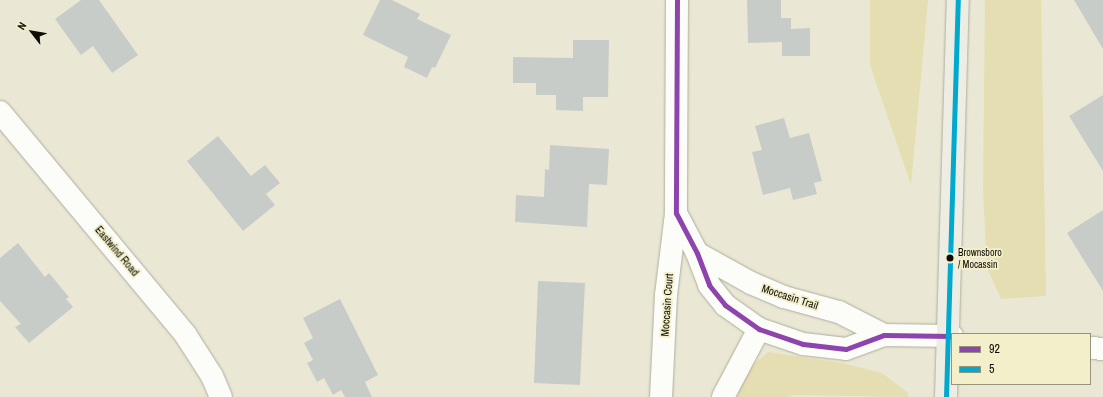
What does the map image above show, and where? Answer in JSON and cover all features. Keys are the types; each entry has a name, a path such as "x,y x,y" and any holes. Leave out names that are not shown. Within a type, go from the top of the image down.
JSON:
{"main road":[{"path":"946,397 958,0"}],"street":[{"name":"Moccasin Trail","path":"677,0 676,213 697,254 709,285 726,305 759,329 803,344 846,349 884,335 949,336"},
{"name":"Eastwind Road","path":"0,112 185,334 212,376 221,397"},
{"name":"Moccasin Court","path":"661,397 666,295 676,213"},
{"name":"Moccasin Trail","path":"697,254 751,283 784,297 839,312 884,335"},
{"path":"723,397 759,329"},
{"path":"1091,348 1103,349"}],"shaded area":[{"path":"870,0 928,0 911,185 870,65"},
{"path":"985,0 1041,0 1046,296 1001,299 987,268 983,189"},
{"path":"768,352 842,363 882,373 908,393 908,397 793,395 789,397 736,397 748,369"}],"building":[{"path":"81,0 99,0 138,55 112,73 93,46 81,55 55,19"},
{"path":"380,0 392,0 420,14 417,19 451,35 435,68 432,67 427,78 404,67 408,57 363,35"},
{"path":"747,0 781,0 781,18 791,18 791,29 810,28 810,56 782,56 782,42 748,43"},
{"path":"1074,0 1103,0 1103,49"},
{"path":"573,40 609,40 608,97 583,97 583,111 556,110 556,95 536,95 536,83 513,83 513,57 573,58"},
{"path":"1103,95 1103,171 1069,116"},
{"path":"784,118 790,138 809,133 822,181 814,183 817,194 793,200 790,188 763,195 752,152 762,150 755,126"},
{"path":"218,136 251,176 265,165 280,183 266,194 275,205 243,231 187,161"},
{"path":"550,145 609,149 607,185 589,184 587,227 515,222 516,195 544,197 545,169 549,170"},
{"path":"1103,210 1103,291 1067,233"},
{"path":"18,243 45,277 49,273 69,297 66,299 73,307 29,343 15,327 21,324 0,301 0,258"},
{"path":"538,281 585,283 580,385 534,383"},
{"path":"340,299 378,375 365,382 372,397 345,397 341,390 333,395 324,378 317,382 307,363 313,360 304,343 313,338 303,318"}],"transit line":[{"name":"92","path":"677,0 676,213 697,253 709,285 725,305 759,329 803,344 846,349 884,335 951,336"},
{"name":"5","path":"946,397 958,0"}],"place":[{"name":"Brownsboro / Mocassin","path":"950,258"}]}
